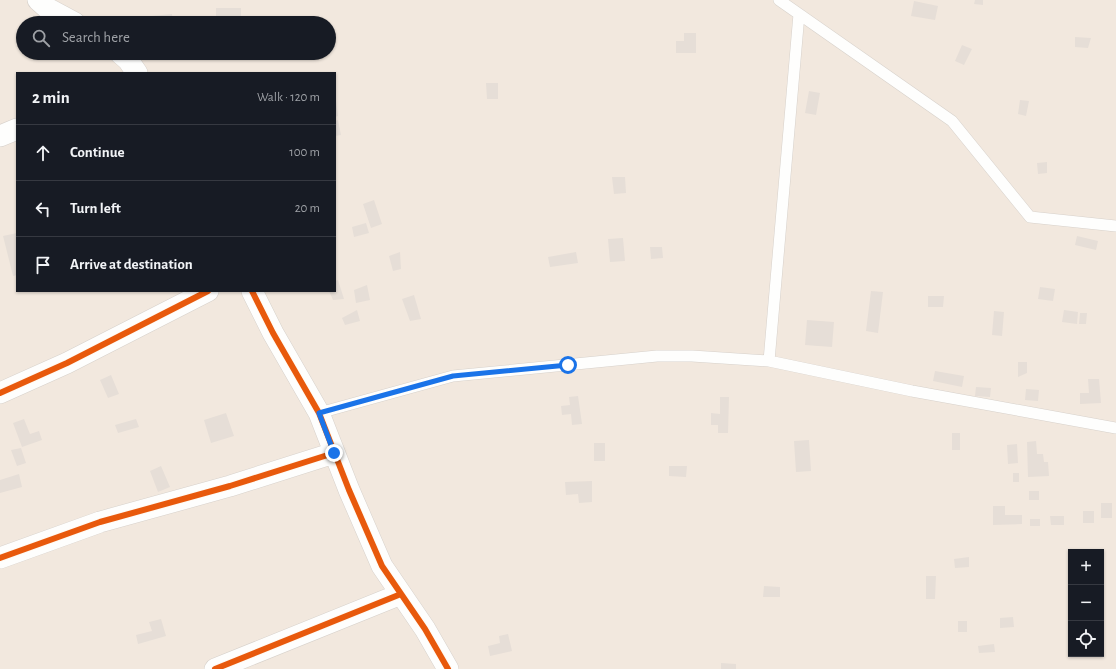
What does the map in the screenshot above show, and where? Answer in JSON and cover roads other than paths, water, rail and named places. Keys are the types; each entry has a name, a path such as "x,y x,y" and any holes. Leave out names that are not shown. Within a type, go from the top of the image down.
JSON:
{"street":[{"path":"38,0 47,8 62,16"},
{"path":"128,60 136,72"},
{"path":"0,136 16,129"},
{"path":"0,393 67,363 206,292"},
{"path":"252,292 273,333 319,413 334,453 382,566 425,629 448,669"},
{"path":"0,558 100,522 230,486 334,453"},
{"path":"215,669 401,594"}],"lane":[{"path":"779,0 952,121 1030,217 1116,226"},
{"path":"769,362 799,14"},
{"path":"319,413 453,376 657,356 692,356 769,362 920,392 1116,428"}]}
